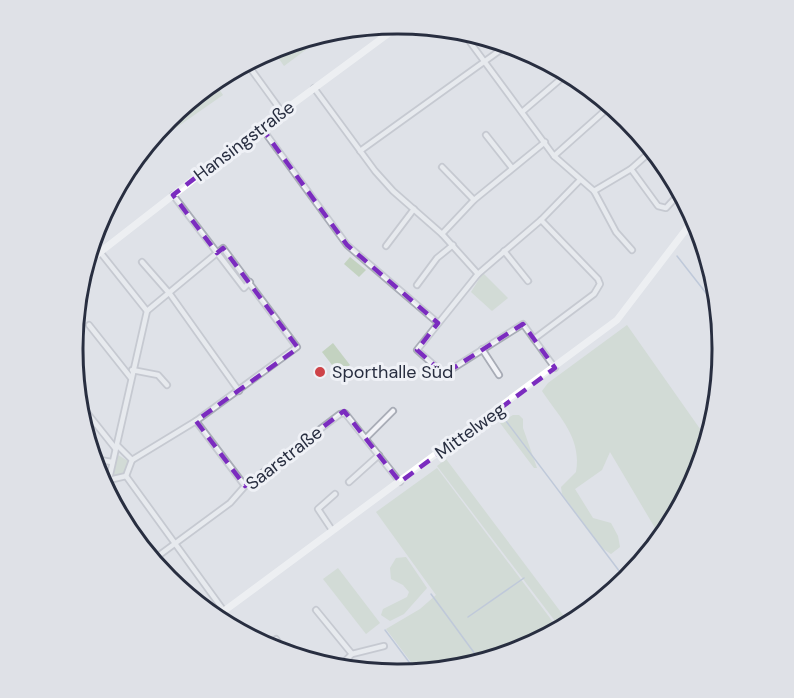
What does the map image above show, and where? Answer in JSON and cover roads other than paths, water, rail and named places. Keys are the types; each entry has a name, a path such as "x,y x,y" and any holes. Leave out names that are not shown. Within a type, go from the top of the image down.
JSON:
{"street":[{"name":"Hansingstraße","path":"97,254 261,127 387,34"},
{"path":"471,44 554,156 594,191 616,232 632,250"},
{"path":"360,151 499,51"},
{"path":"253,70 282,112"},
{"path":"522,112 559,80"},
{"path":"314,88 360,151 393,191 442,234 478,274"},
{"path":"554,156 603,112"},
{"path":"261,127 347,245 438,323"},
{"path":"486,135 512,168"},
{"path":"442,234 474,200 545,142"},
{"path":"594,191 631,169 645,156"},
{"path":"442,168 474,200"},
{"path":"631,169 658,206 666,208 673,200"},
{"path":"555,368 523,324 444,374 417,350 478,274 541,220 580,180"},
{"path":"111,480 126,476 132,460 196,421 297,348 250,282 244,288 172,195"},
{"path":"386,246 414,209"},
{"path":"534,339 594,294 600,284 598,279 541,220"},
{"name":"Mittelweg","path":"224,611 617,320 687,227"},
{"path":"417,285 437,258 453,245"},
{"path":"504,251 528,281"},
{"path":"100,252 147,311"},
{"path":"110,477 130,378 147,311 217,253"},
{"path":"142,262 170,294 239,391"},
{"path":"89,325 130,378"},
{"path":"482,349 499,375"},
{"path":"132,370 158,375 167,385"},
{"path":"366,438 393,411"},
{"name":"Saarstraße","path":"160,555 230,503 245,486 340,414 345,413 400,482"},
{"path":"90,416 116,447 132,460"},
{"path":"196,421 245,486"},
{"path":"349,482 379,455"},
{"path":"103,460 112,462"},
{"path":"126,476 218,607"},
{"path":"332,530 318,509 335,494"},
{"path":"316,610 352,654"},
{"path":"347,659 352,654 384,646"}],"waterway":[{"path":"677,256 706,293"},
{"path":"503,417 619,571"},
{"path":"468,617 524,578"},
{"path":"431,594 475,654"},
{"path":"385,630 410,663"}],"place":[{"name":"Sporthalle Süd","path":"320,372"}]}
